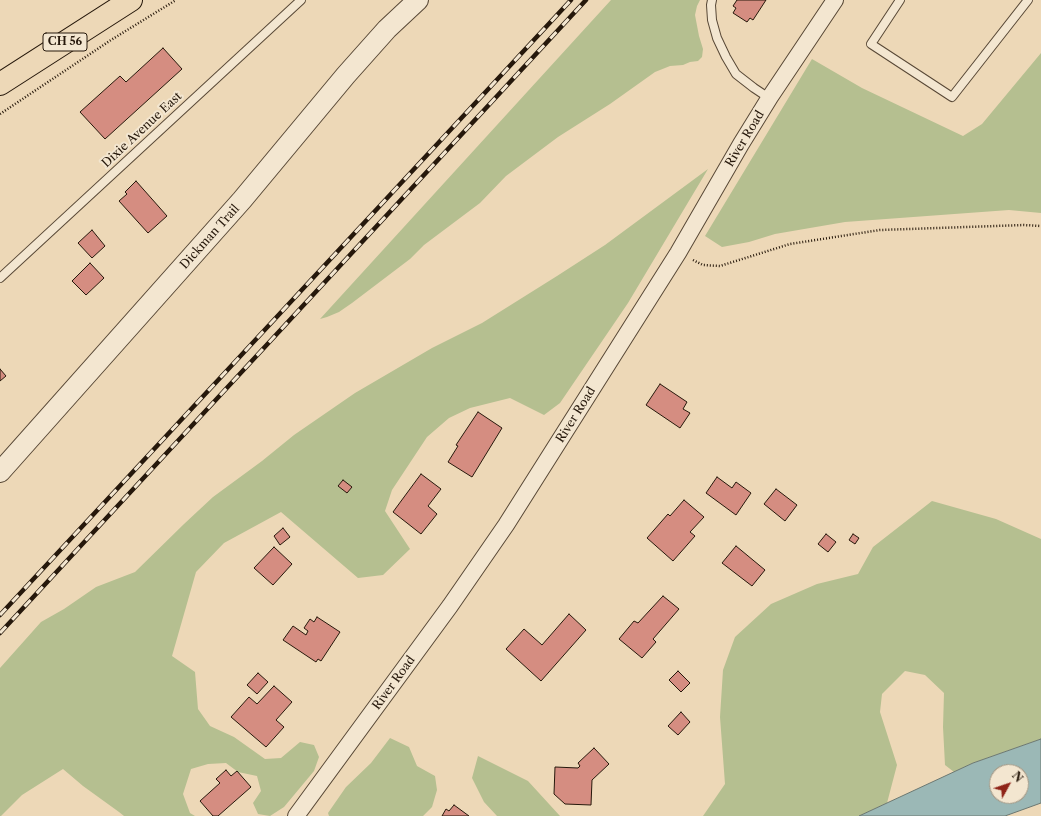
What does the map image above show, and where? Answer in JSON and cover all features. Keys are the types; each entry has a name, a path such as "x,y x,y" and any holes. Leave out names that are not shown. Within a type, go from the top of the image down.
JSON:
{"main road":[{"name":"CH 56","path":"0,84 131,0"}],"street":[{"name":"Dickman Trail","path":"0,472 242,200 387,28 418,0"},
{"name":"River Road","path":"296,816 450,606 506,525 678,253 769,98 835,0"}],"lane":[{"name":"Dixie Avenue East","path":"0,278 301,0"},
{"path":"712,0 712,20 717,38 726,57 736,74 769,98"},
{"path":"900,0 871,44 952,97 1028,0"}],"path":[{"path":"0,114 110,40 176,0"},
{"path":"678,253 703,265 720,266 790,244 880,230 1024,225 1041,226"}],"green space":[{"path":"611,0 700,0 695,15 703,49 702,57 698,61 683,65 670,66 655,72 610,104 558,137 506,176 480,203 424,245 410,259 339,312 320,319"},
{"path":"1041,53 1041,213 1009,210 845,222 775,234 749,242 722,247 705,236 812,59 862,88 963,136 982,124"},
{"path":"708,169 628,303 560,403 544,415 510,398 470,408 449,418 427,437 392,490 385,511 410,549 383,575 358,578 281,512 224,543 196,572 172,656 195,672 198,709 210,726 234,737 265,759 281,758 300,742 314,745 319,757 314,771 284,807 270,816 258,814 253,803 261,791 257,776 238,772 226,763 208,764 191,769 183,794 190,813 195,816 124,816 83,786 63,769 22,795 0,816 0,668 41,622 64,609 96,587 135,572 213,497 294,435 355,393 432,348 482,323 557,276 605,245"},
{"path":"932,501 996,519 1041,539 1041,739 973,763 954,772 945,765 943,727 944,693 925,675 905,671 882,694 880,712 897,765 887,803 859,816 703,816 725,784 720,717 723,670 735,637 771,604 817,584 858,574 873,547"},
{"path":"390,738 409,747 417,766 435,776 437,790 432,807 423,816 329,816 328,813 346,787 371,763"},
{"path":"478,756 528,781 560,816 497,816 484,802 472,778"}],"water":[{"path":"1041,739 1041,803 1005,816 859,816 973,763"}],"building":[{"path":"737,0 766,0 753,20 750,18 747,22 733,13 736,8 733,6"},
{"path":"163,48 182,69 105,139 80,112 120,76 126,82"},
{"path":"136,181 167,216 148,233 119,201 127,194 125,192"},
{"path":"92,230 105,246 92,258 78,243"},
{"path":"90,263 104,278 86,295 72,281"},
{"path":"0,369 6,376 0,381"},
{"path":"660,384 687,402 683,409 690,413 680,428 646,405"},
{"path":"478,412 502,428 472,477 448,462 458,446 456,445"},
{"path":"421,474 441,489 428,506 437,514 421,534 393,512"},
{"path":"717,477 732,488 736,482 751,493 736,515 706,493"},
{"path":"343,480 352,487 347,493 338,486"},
{"path":"776,489 797,505 785,521 764,504"},
{"path":"684,500 704,517 690,532 695,536 673,561 647,538 668,514 670,516"},
{"path":"283,528 290,537 280,545 274,536"},
{"path":"826,534 836,542 828,552 818,544"},
{"path":"853,534 859,538 855,544 849,540"},
{"path":"736,546 765,570 752,586 722,563"},
{"path":"274,547 292,564 273,585 254,568"},
{"path":"663,596 679,609 653,639 656,642 642,658 619,639 634,621 638,623"},
{"path":"569,614 586,630 541,681 506,649 524,629 542,645"},
{"path":"317,617 340,632 321,661 318,659 316,662 283,640 293,626 306,635 308,631 304,628 310,619 314,622"},
{"path":"678,671 690,683 681,692 669,680"},
{"path":"258,673 268,682 257,694 247,685"},
{"path":"274,686 292,702 276,720 284,727 266,747 231,717 249,697 257,704"},
{"path":"681,712 690,722 678,735 668,726"},
{"path":"594,748 609,764 592,780 591,805 565,804 554,794 555,767 578,768 580,766 578,763"},
{"path":"226,770 231,776 237,771 251,787 218,816 213,816 200,801 220,783 216,779"},
{"path":"454,805 469,816 442,816 446,809 449,811"}],"railway":[{"path":"0,615 571,0"},
{"path":"0,633 586,0"}]}
